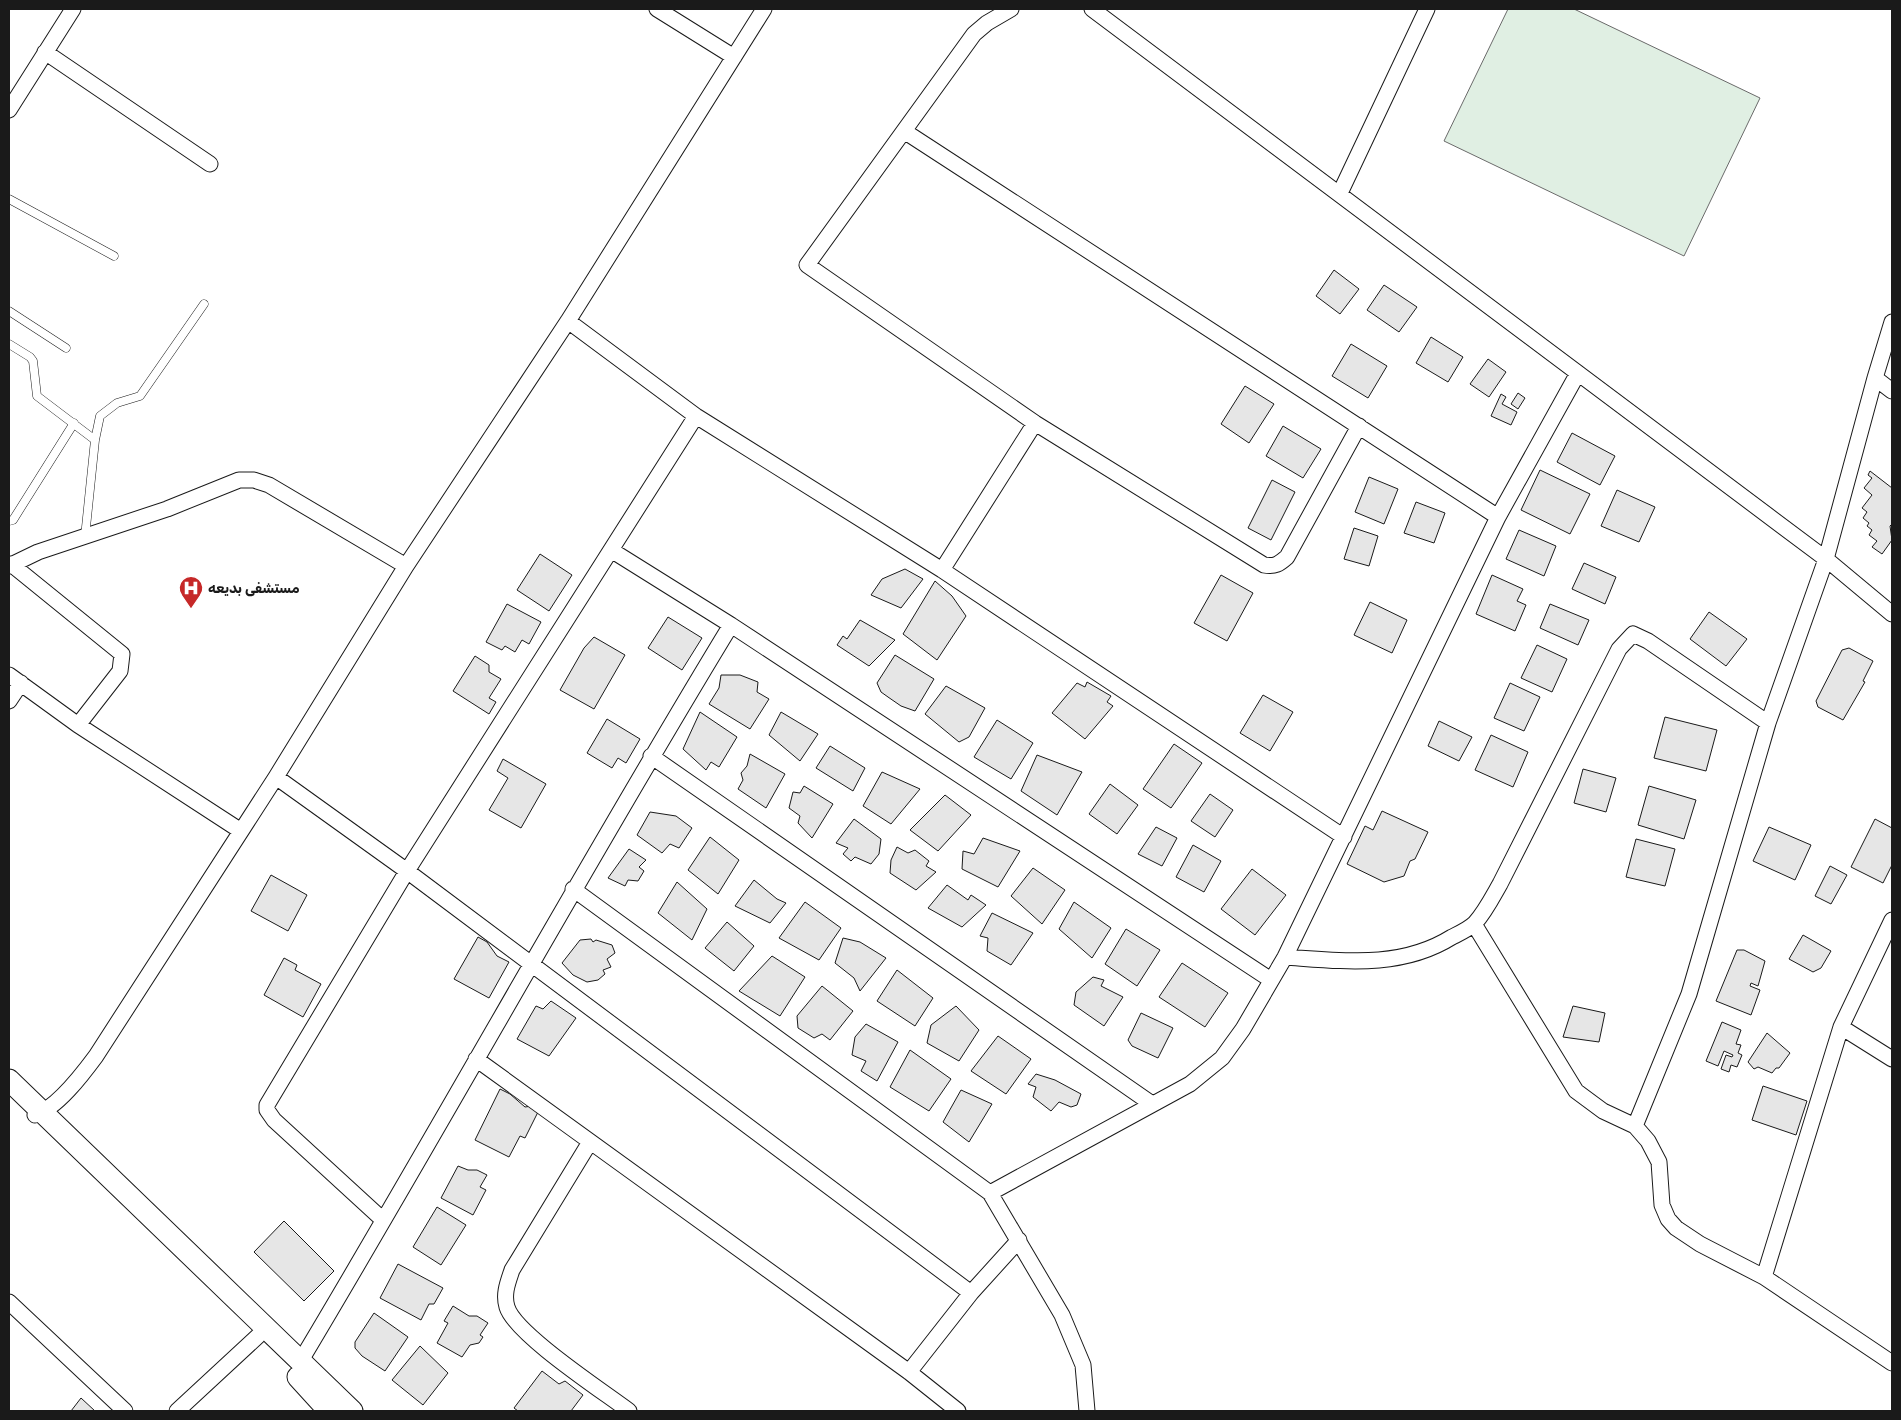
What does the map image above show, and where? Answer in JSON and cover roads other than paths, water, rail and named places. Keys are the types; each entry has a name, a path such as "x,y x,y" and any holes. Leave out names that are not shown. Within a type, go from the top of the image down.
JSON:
{"street":[{"path":"9,110 73,9"},
{"path":"657,9 734,57"},
{"path":"38,1114 80,1078 96,1056 276,778 406,566 568,320 764,9"},
{"path":"1012,9 986,16 806,265 1035,423 1255,561 1272,567 1287,557 1359,426"},
{"path":"1092,9 1826,558 1892,614"},
{"path":"1340,193 1426,9"},
{"path":"45,52 210,164"},
{"path":"904,131 1498,517"},
{"path":"568,320 696,416 942,570 1344,837"},
{"path":"1635,1126 1689,994 1768,723 1826,558 1892,322"},
{"path":"990,1193 1190,1084 1222,1058 1243,1029 1285,957 1498,517 1578,373"},
{"path":"1875,378 1892,392"},
{"path":"383,1220 274,1120 267,1110 267,1105 407,871 696,416"},
{"path":"942,570 1035,423"},
{"path":"78,725 120,671 122,654 10,565 38,552 84,538 239,480 254,480 269,485 406,566"},
{"path":"611,550 731,625 1271,980"},
{"path":"300,1362 532,964 573,889 731,625"},
{"path":"1285,957 1367,961 1394,960 1421,953 1474,924 1486,909 1500,884 1620,649 1633,634 1648,641 1768,723"},
{"path":"9,701 15,679 78,725 241,831"},
{"path":"651,756 1152,1104"},
{"path":"276,778 407,871 971,1293"},
{"path":"573,889 990,1193 1062,1315 1083,1365 1087,1411"},
{"path":"1764,1277 1841,1027 1892,920"},
{"path":"1474,924 1576,1091 1603,1111 1635,1126 1656,1153 1662,1205 1668,1219 1676,1228 1700,1244 1764,1277 1892,1363"},
{"path":"1841,1027 1892,1059"},
{"path":"476,1059 909,1372 958,1411"},
{"path":"9,1080 38,1114 258,1336 329,1411"},
{"path":"9,1097 38,1114 142,1210 352,1411"},
{"path":"590,1142 512,1270 506,1289 507,1308 517,1323 533,1338 629,1411"},
{"path":"909,1372 971,1293 1018,1240"},
{"path":"9,1302 125,1411"},
{"path":"177,1411 258,1336"}],"lane":[{"path":"9,199 114,256"},
{"path":"84,538 95,440 100,416 117,403 140,396 204,304"},
{"path":"9,311 66,348"},
{"path":"9,344 30,357 33,361 37,396 95,440"},
{"path":"9,521 12,520 74,423"}],"place":[{"name":"مستشفى بديعه","path":"191,609"}]}
